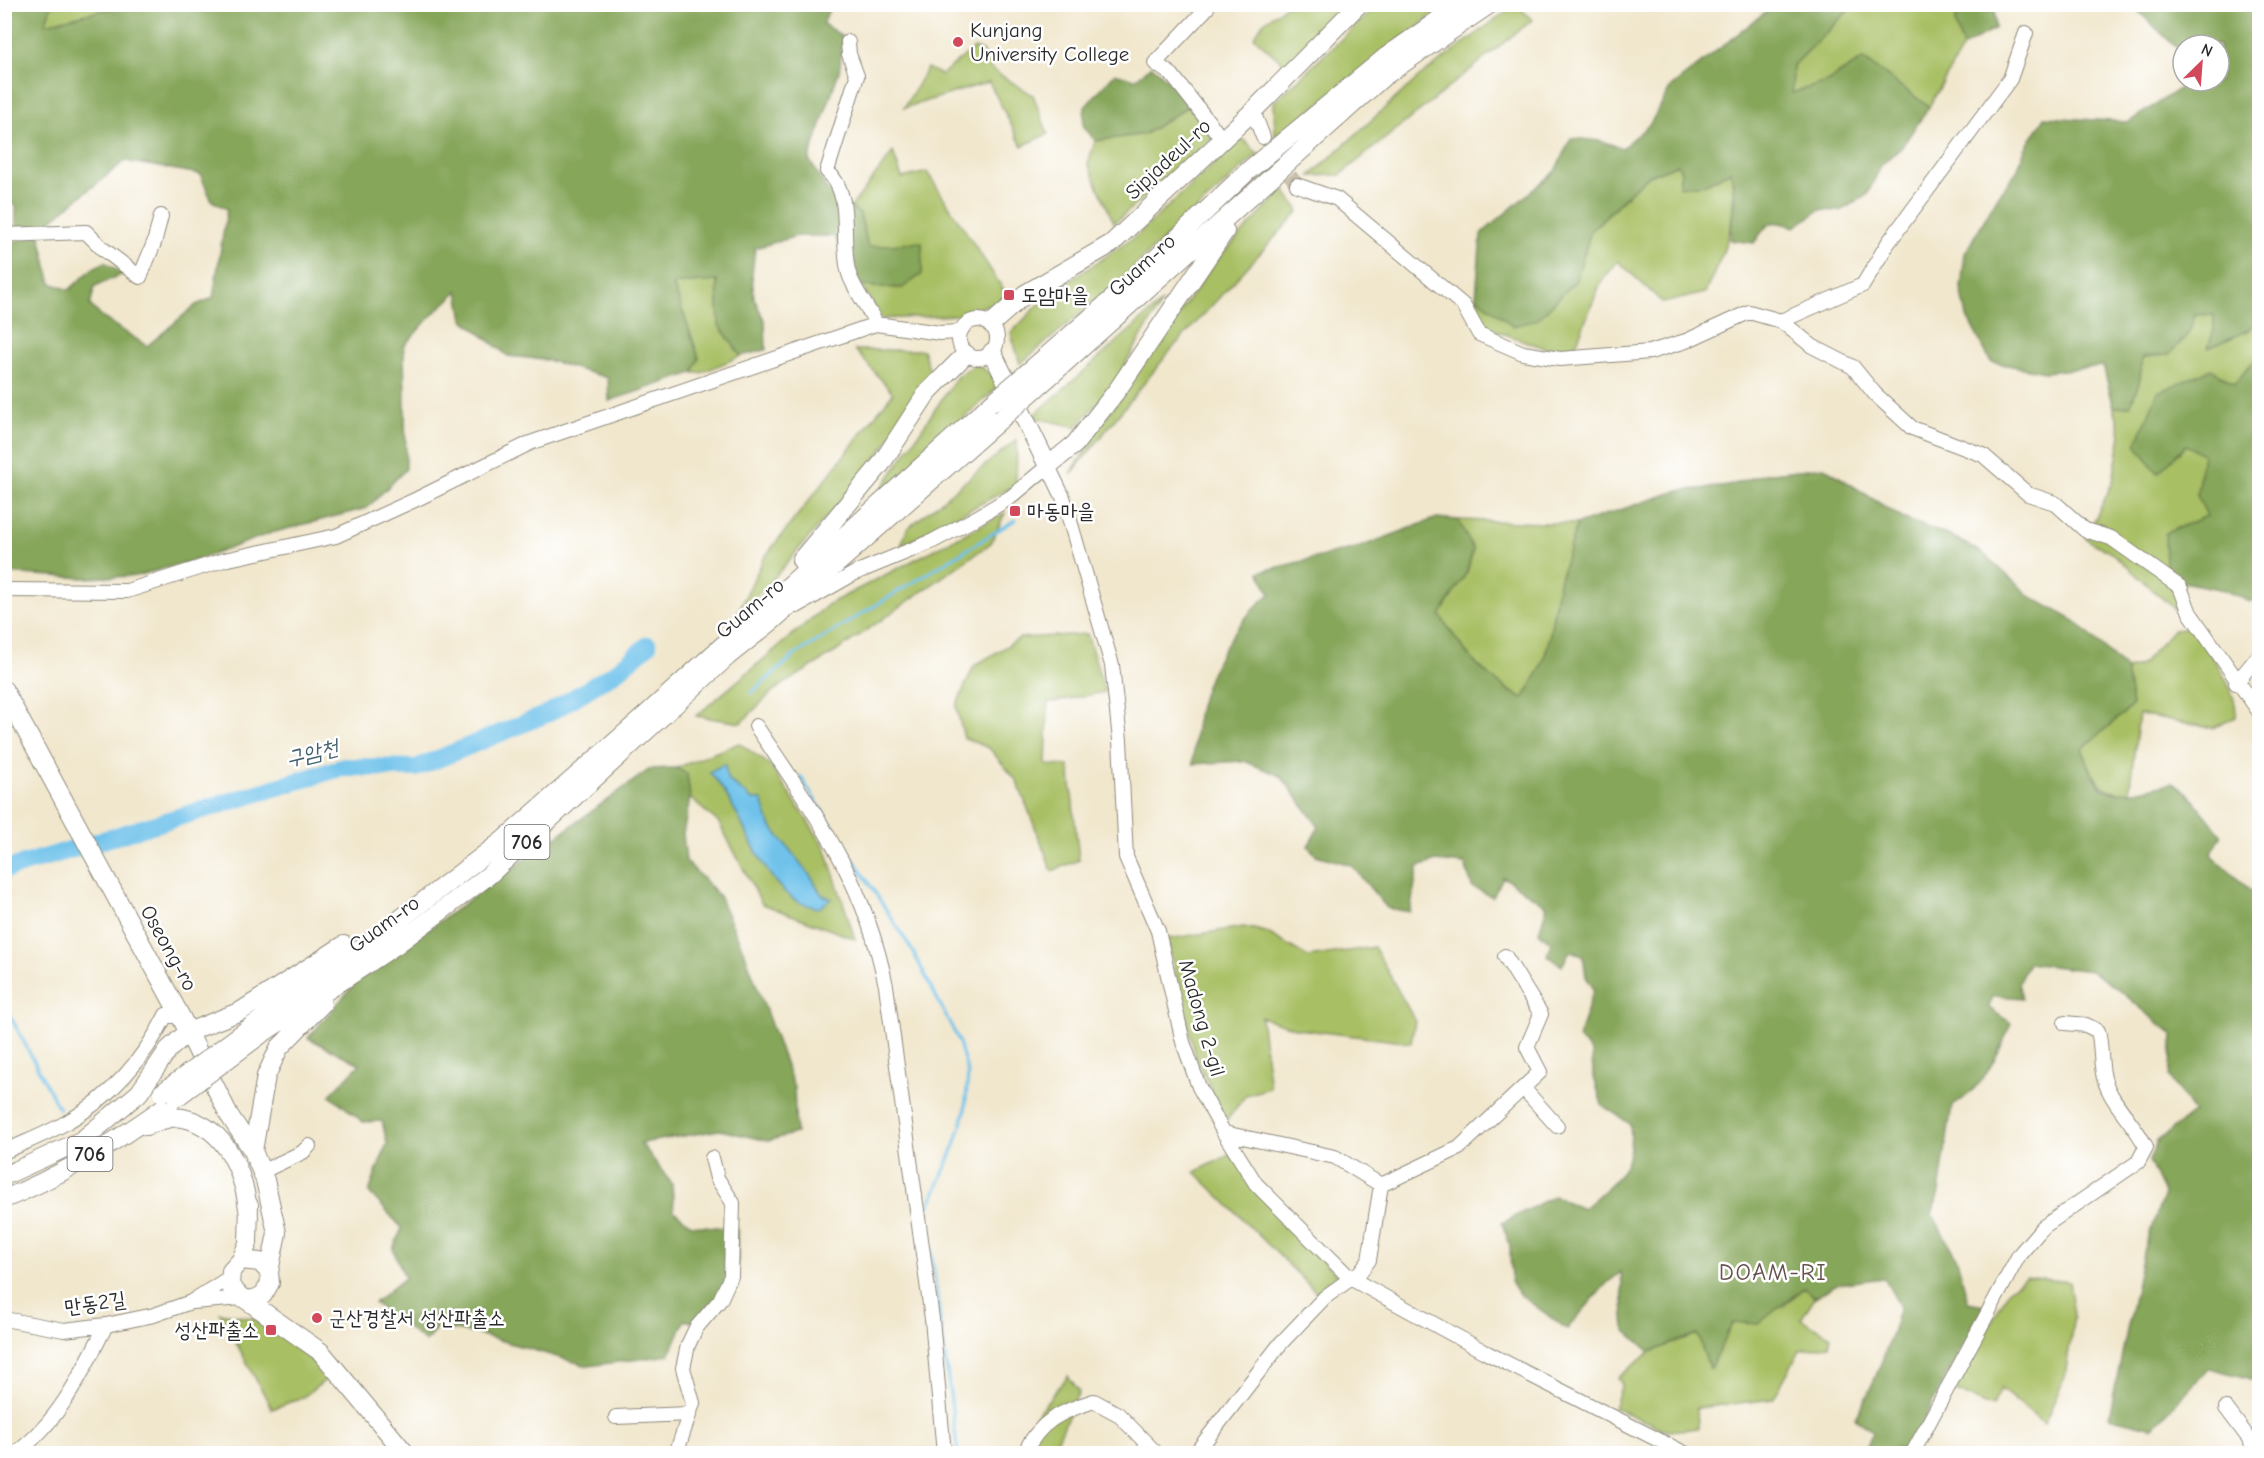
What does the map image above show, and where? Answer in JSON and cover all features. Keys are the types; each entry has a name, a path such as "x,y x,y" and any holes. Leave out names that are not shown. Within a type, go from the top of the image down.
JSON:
{"main road":[{"name":"Sipjadeul-ro","path":"991,324 1025,294 1111,244 1253,111 1359,4"},
{"name":"Guam-ro","path":"256,1030 341,983 489,875 728,656 1001,419 1042,372 1127,286 1249,170 1387,56 1461,4"},
{"name":"Guam-ro","path":"4,1199 34,1187 124,1134 167,1097 501,842 993,402 1042,372 1245,202 1383,77 1490,4"},
{"path":"993,352 1048,466 1075,444 1118,389 1166,314 1245,202"},
{"name":"706","path":"705,660 803,558 848,507 881,464 927,393 966,354"},
{"name":"Oseong-ro","path":"4,690 184,1025 229,1115 253,1151 272,1203 277,1233"},
{"path":"80,1142 139,1093 184,1025 241,1011 343,945 378,936"},
{"path":"253,1151 266,1076 279,1048 341,983"},
{"name":"Guam-ro","path":"4,1176 80,1142 167,1097"},
{"path":"229,1115 249,1162 251,1181 248,1243 242,1260"},
{"path":"124,1134 167,1118 182,1118 208,1131 222,1142 237,1163 246,1187 249,1217"},
{"path":"244,1299 258,1298 268,1281 277,1233 248,1243"},
{"path":"280,1324 268,1281 254,1259 242,1260 235,1265 229,1278 230,1286 244,1299 280,1324 321,1352 406,1454"}],"street":[{"path":"1207,8 1155,63 1172,75 1222,139"},
{"path":"1781,321 1863,285 1888,243 2010,79 2026,33"},
{"path":"848,42 849,54 857,76 827,171 837,180 844,197 843,243 849,276 876,324"},
{"path":"1253,111 1263,137"},
{"path":"1297,185 1337,199 1463,305 1479,334 1523,353 1560,359 1650,352 1686,341 1749,312 1781,321 1812,346 1853,367 1875,394 1912,428 1983,455 2028,494 2055,503 2085,530 2111,538 2180,587 2190,613 2236,683 2259,713"},
{"path":"4,236 86,232 140,277 154,243 161,216"},
{"path":"4,590 127,591 224,560 336,536 530,443 876,324 940,333 960,332 973,320 991,324 997,340 993,352 983,357 966,354 960,344 960,332"},
{"name":"706","path":"771,621 855,573 933,541 994,508 1011,498 1048,466"},
{"name":"Madong 2-gil","path":"1048,466 1063,497 1112,665 1120,740 1126,857 1158,931 1186,1051 1199,1087 1256,1184 1350,1278 1485,1352 1686,1454"},
{"path":"2236,683 2259,654"},
{"path":"756,726 833,842 862,900 876,940 886,986 930,1308 944,1454"},
{"path":"1381,1185 1459,1148 1540,1072 1527,1047 1541,1014 1505,956"},
{"path":"4,1152 68,1122 102,1096 153,1041 166,1015 184,1025"},
{"path":"1912,1454 2019,1255 2043,1227 2138,1162 2146,1147 2138,1130 2115,1101 2104,1078 2098,1031 2086,1025 2065,1023"},
{"path":"1524,1089 1557,1126"},
{"path":"1224,1132 1335,1157 1381,1185"},
{"path":"261,1172 303,1152 309,1146"},
{"path":"676,1454 693,1403 683,1368 688,1345 696,1328 720,1300 731,1276 733,1203 717,1178 712,1158"},
{"path":"1194,1454 1281,1343 1325,1297 1360,1272 1369,1260 1381,1185"},
{"path":"191,1302 229,1278"},
{"path":"191,1302 244,1299"},
{"name":"만동2길","path":"4,1320 64,1330 153,1315 191,1302"},
{"path":"15,1454 37,1438 71,1393 106,1324"},
{"path":"1024,1454 1031,1439 1060,1412 1094,1401 1118,1414 1157,1454"},
{"path":"2226,1408 2250,1440 2254,1454"},
{"path":"616,1417 689,1414"}],"green space":[{"path":"11,4 52,5 45,24 129,4 831,5 823,24 842,36 840,68 809,160 829,192 860,214 868,247 922,242 922,274 902,288 862,286 834,236 797,236 755,248 752,275 754,298 765,322 766,350 741,356 719,325 717,281 673,284 699,358 693,373 609,401 608,378 547,360 508,356 463,319 458,291 404,346 406,469 367,508 271,533 200,559 136,576 84,578 5,573 5,243 40,235 51,283 69,290 93,268 105,262 123,274 95,286 90,305 103,318 147,346 196,305 213,298 227,209 212,201 200,174 125,161 40,229 16,233 16,206 5,200 4,20"},
{"path":"1516,4 1532,20 1340,175 1310,176 1418,78"},
{"path":"1773,4 1958,5 1955,24 1963,47 1929,107 1863,59 1827,82 1792,93 1793,66 1851,8"},
{"path":"52,5 129,5 44,25"},
{"path":"1287,5 1352,5 1286,66 1254,37 1263,23"},
{"path":"1378,5 1446,5 1275,138 1274,102"},
{"path":"1958,5 1995,5 1995,29 1963,47 1955,24"},
{"path":"2132,5 2259,5 2260,320 2249,330 2208,348 2214,329 2214,315 2195,314 2189,334 2168,355 2143,357 2139,383 2130,406 2114,407 2103,366 2045,372 1991,362 1967,317 1961,288 1965,253 2001,191 2017,171 2025,149 2045,117 2129,122 2173,93 2231,93 2231,33 2171,33 2171,42"},
{"path":"1773,6 1852,7 1793,66 1792,93 1827,82 1863,59 1929,107 1901,148 1882,164 1867,195 1840,211 1820,210 1795,227 1771,223 1754,243 1730,240 1735,196 1731,171 1706,184 1679,187 1681,172 1678,164 1646,177 1591,230 1576,280 1537,320 1513,326 1476,297 1481,234 1555,171 1571,138 1601,141 1622,148 1650,124 1671,87"},
{"path":"974,48 982,51 992,70 1033,95 1048,134 1022,146 989,82 904,108 927,68 941,75"},
{"path":"1152,66 1187,97 1188,106 1145,134 1095,141 1083,125 1085,107 1115,73 1135,79"},
{"path":"1188,106 1213,138 1114,223 1088,164 1095,141 1145,134"},
{"path":"1242,138 1258,154 1097,300 1020,364 1011,333 1046,297 1136,236"},
{"path":"893,152 902,178 927,172 1009,298 957,315 882,319 862,286 902,288 922,274 922,243 868,247 860,214 851,207"},
{"path":"1678,164 1681,172 1679,186 1706,184 1731,170 1732,220 1725,247 1705,293 1663,303 1618,261 1601,282 1575,347 1545,348 1484,327 1476,297 1513,326 1576,280 1591,231 1646,177"},
{"path":"1284,189 1299,211 1170,351 1071,474 1098,429 1215,262"},
{"path":"717,281 719,325 741,356 701,373 693,373 698,355 673,284"},
{"path":"1162,302 1111,388 1076,427 1032,417"},
{"path":"2195,314 2214,315 2214,329 2209,348 2249,330 2259,320 2259,355 2234,384 2211,369 2179,454 2186,444 2203,454 2197,494 2207,516 2183,582 2183,617 2113,554 2086,539 2113,481 2121,434 2114,407 2130,406 2139,383 2143,357 2189,334"},
{"path":"855,350 923,350 932,378 870,467 766,587 736,616 764,558 893,393"},
{"path":"2259,356 2259,597 2250,602 2224,590 2183,582 2166,567 2165,533 2207,516 2197,494 2203,454 2186,445 2158,473 2136,445 2158,392 2211,369 2234,384"},
{"path":"977,364 1002,383 872,503 958,375"},
{"path":"1017,439 1016,485 901,546 907,529"},
{"path":"1824,467 1902,518 1955,538 1984,554 2031,597 2075,621 2126,669 2132,706 2082,749 2091,772 2098,784 2112,792 2133,791 2172,783 2187,792 2222,835 2211,855 2259,898 2259,1381 2209,1368 2152,1428 2109,1417 2144,1248 2164,1194 2149,1161 2157,1141 2194,1112 2169,1077 2173,1035 2119,990 2091,971 2028,963 2018,984 2023,998 1992,996 1989,1008 2011,1023 1995,1059 1981,1081 1963,1099 1952,1106 1939,1192 1932,1214 1957,1259 1968,1302 1985,1305 1906,1452 1896,1448 1895,1453 1864,1453 1873,1431 1855,1418 1881,1364 1900,1307 1884,1278 1837,1284 1815,1297 1803,1288 1758,1324 1733,1322 1710,1369 1697,1334 1650,1352 1625,1330 1621,1272 1606,1284 1567,1329 1519,1294 1511,1281 1510,1246 1502,1223 1554,1196 1583,1209 1620,1173 1626,1164 1631,1140 1630,1124 1602,1105 1593,1074 1592,1052 1578,1038 1594,989 1586,977 1583,955 1570,951 1562,966 1547,955 1551,943 1539,932 1547,906 1503,877 1493,897 1472,887 1465,864 1436,861 1418,867 1410,912 1387,908 1351,865 1316,855 1308,846 1319,827 1281,776 1244,761 1193,764 1200,705 1213,669 1244,619 1270,594 1259,572 1360,547 1437,518 1458,520 1473,549 1467,572 1440,615 1476,663 1496,681 1523,699 1541,668 1548,645 1559,582 1577,524 1677,491 1728,486 1764,474"},
{"path":"1005,513 991,543 837,651 774,690 741,723 696,716 829,604"},
{"path":"1458,520 1577,524 1559,582 1548,645 1541,668 1523,699 1475,663 1439,615 1467,572 1473,550"},
{"path":"2192,628 2227,682 2232,694 2236,717 2213,728 2139,714 2129,793 2109,790 2094,775 2082,749 2132,706 2126,669 2140,666 2173,630"},
{"path":"1087,634 1105,692 1048,703 1046,765 1069,766 1079,860 1052,871 1017,781 989,748 964,738 956,706 974,666 1020,638"},
{"path":"739,743 770,765 825,847 855,939 762,904 719,823 690,798 687,774 676,768"},
{"path":"676,768 687,774 690,798 683,834 686,861 719,896 745,954 794,1087 796,1133 768,1141 720,1130 641,1143 672,1184 674,1211 692,1225 737,1229 738,1271 698,1324 685,1320 669,1355 588,1366 478,1334 437,1327 426,1342 374,1303 405,1278 393,1249 402,1228 369,1192 387,1143 382,1121 363,1122 330,1095 360,1064 308,1038 357,981 650,769"},
{"path":"1244,927 1266,932 1308,957 1374,947 1415,1021 1411,1043 1298,1029 1261,1017 1270,1088 1246,1095 1226,1121 1196,1058 1167,939"},
{"path":"1231,1154 1281,1220 1339,1277 1317,1293 1195,1172"},
{"path":"2026,1277 2069,1282 2074,1315 2065,1377 2044,1424 2001,1389 1992,1407 1954,1390 2009,1290"},
{"path":"1804,1288 1815,1297 1801,1319 1831,1336 1829,1346 1800,1350 1773,1399 1697,1408 1698,1428 1668,1431 1614,1408 1622,1384 1618,1378 1650,1352 1697,1334 1710,1368 1733,1322 1782,1307"},
{"path":"220,1313 262,1320 315,1363 327,1379 303,1397 272,1409"},
{"path":"1068,1376 1079,1391 1052,1453 1022,1454 1036,1415"}],"water":[{"path":"725,764 727,779 753,800 762,800 770,825 812,878 821,894 831,899 819,908 797,901 772,877 731,803 709,772"}],"waterway":[{"path":"751,693 796,654 1015,520"},
{"name":"구암천","path":"4,870 344,767 416,768 549,713 616,672 648,645"},
{"path":"800,776 912,950 958,1039 968,1074 965,1111 955,1145 926,1213 958,1454"},
{"path":"4,1004 59,1109"}],"tunnel":[{"path":"1278,158 1297,185"}],"place":[{"name":"Kunjang University College","path":"958,42"},
{"name":"도암마을","path":"1009,295"},
{"name":"마동마을","path":"1015,511"},
{"name":"군산경찰서 성산파출소","path":"317,1318"},
{"name":"성산파출소","path":"271,1330"}],"district":[{"name":"DOAM-RI","path":"1773,1272"}]}
